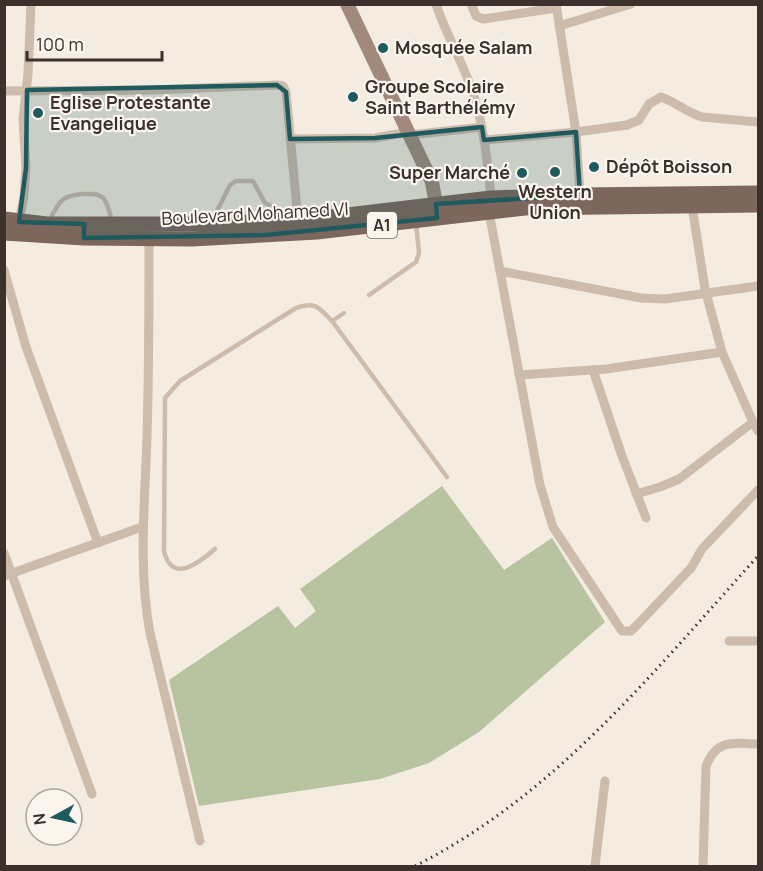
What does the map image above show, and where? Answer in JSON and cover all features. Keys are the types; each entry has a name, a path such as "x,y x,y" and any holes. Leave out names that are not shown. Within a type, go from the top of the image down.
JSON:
{"main road":[{"name":"Boulevard Mohamed VI","path":"4,233 84,231 114,225 211,224 437,211 580,195 759,193"},
{"name":"Boulevard Mohamed VI","path":"490,205 525,208 759,205"},
{"name":"Boulevard Mohamed VI","path":"12,221 47,224 149,240 317,232 416,220 437,211"}],"street":[{"path":"12,221 24,196 26,168 23,119 27,90 31,4"},
{"path":"347,4 432,182 437,211"},
{"path":"436,4 443,26 456,49 471,86 482,127 500,271 540,485 553,527 622,631 630,631 639,624 691,568 702,549 759,490"},
{"path":"471,4 476,16 483,18 556,6 576,132 580,195"},
{"path":"559,26 631,4"},
{"path":"4,91 283,86 286,92 291,139 296,220"},
{"path":"484,140 627,125 639,120 649,104 661,97 693,115 759,122"},
{"path":"291,139 375,138 482,127"},
{"path":"692,206 706,293 722,352 753,422 759,430"},
{"path":"149,240 147,437 142,527 145,603 150,633 200,841"},
{"path":"4,270 26,347 98,543"},
{"path":"500,271 641,298 665,299 759,286"},
{"path":"519,375 593,370 722,352"},
{"path":"593,370 646,518"},
{"path":"636,494 660,488 679,479 753,422"},
{"path":"8,575 142,527"},
{"path":"4,553 8,575 92,794"},
{"path":"729,641 759,641"},
{"path":"703,867 706,766 710,757 716,749 724,745 759,744"},
{"path":"595,867 605,781"}],"lane":[{"path":"211,224 230,185 236,181 252,182 265,203 287,213 296,220"},
{"path":"47,224 63,198 70,195 94,194 105,201 114,225"},
{"path":"369,295 416,262 419,253 416,220"},
{"path":"215,549 195,566 187,568 174,567 167,561 164,551 165,398 180,381 296,308 307,304 317,306 332,321 447,477"},
{"path":"332,321 344,313"}],"highlighted area":[{"path":"277,85 286,92 290,139 375,138 482,127 484,140 576,132 580,195 436,204 437,218 266,235 84,238 84,224 19,222 26,168 27,90"}],"green space":[{"path":"442,486 504,570 552,538 605,622 479,732 429,763 380,779 199,806 169,680 278,606 295,628 316,611 300,589"}],"railway":[{"path":"415,866 466,837 514,804 558,767 641,686 758,556"}],"place":[{"name":"Mosquée Salam","path":"383,48"},
{"name":"Groupe Scolaire Saint Barthélémy","path":"353,97"},
{"name":"Eglise Protestante Evangelique","path":"38,113"},
{"name":"Dépôt Boisson","path":"594,167"},
{"name":"Western Union","path":"555,172"},
{"name":"Super Marché","path":"522,173"}]}
